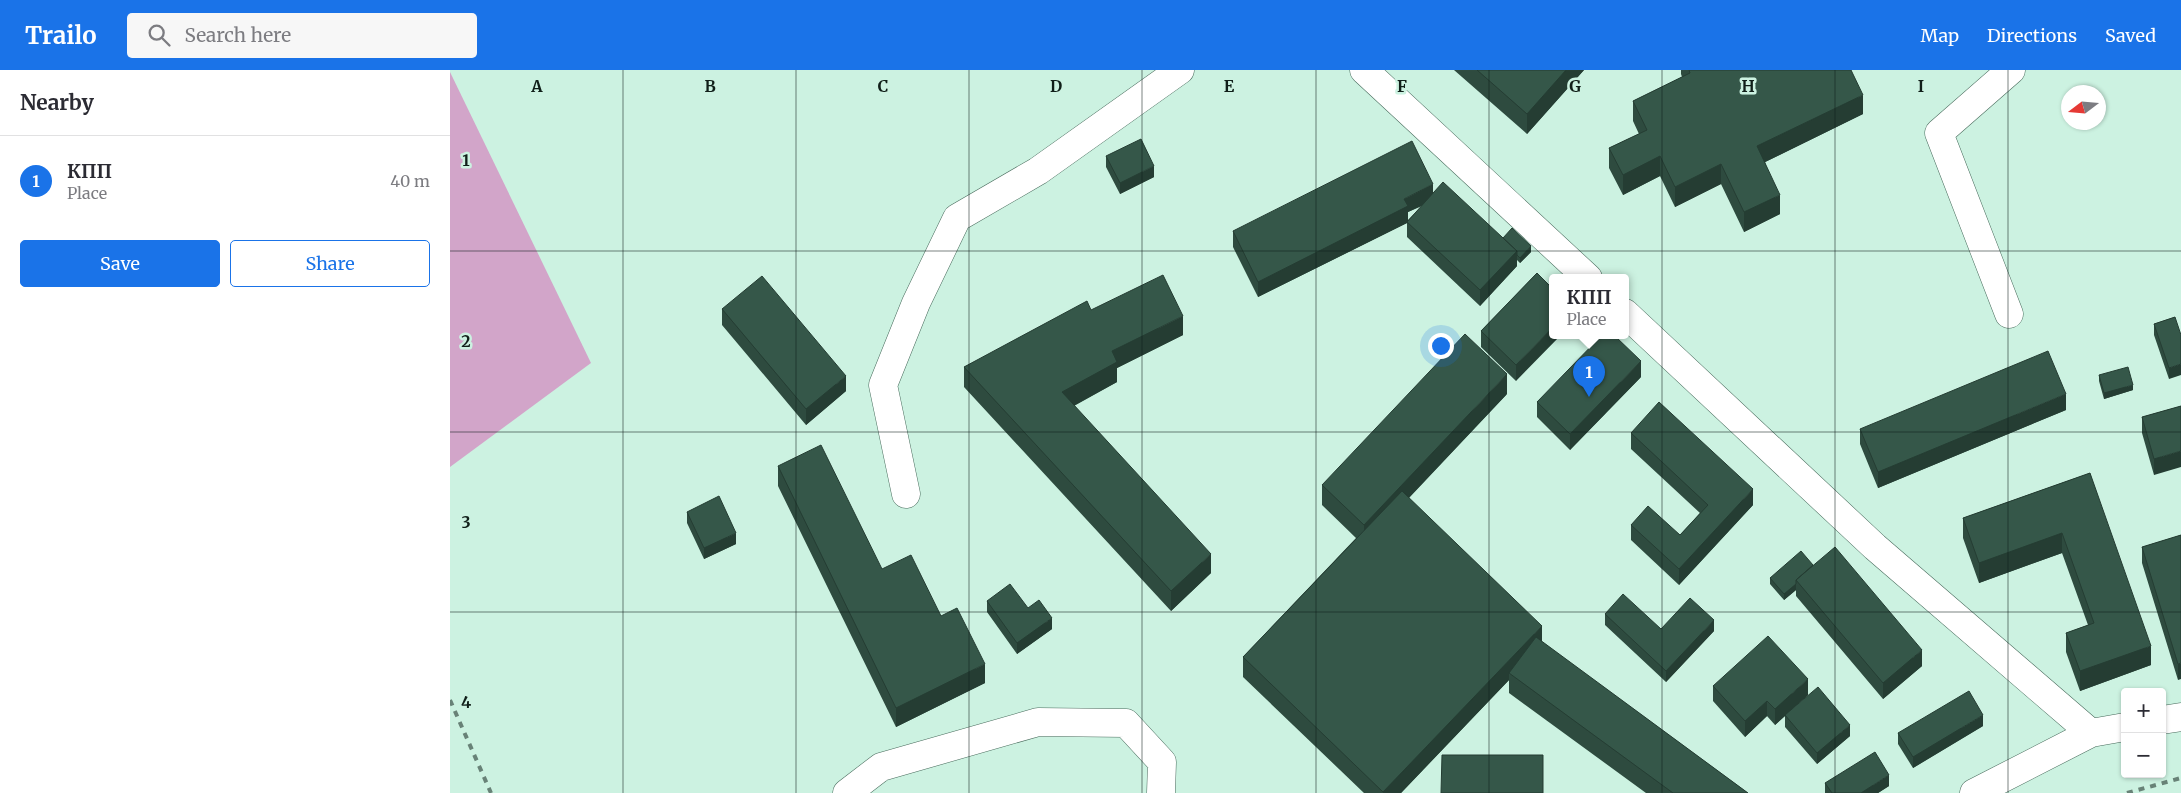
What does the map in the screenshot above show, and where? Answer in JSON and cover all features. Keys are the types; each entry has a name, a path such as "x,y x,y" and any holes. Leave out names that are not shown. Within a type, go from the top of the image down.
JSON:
{"lane":[{"path":"906,494 883,384 916,303 957,218 1038,171 1180,70"},
{"path":"1364,70 1584,274"},
{"path":"2009,314 1939,133 2011,70"},
{"path":"1629,318 1875,548 2091,734"},
{"path":"2166,719 2181,717"},
{"path":"847,793 881,767 1038,722 1126,723 1162,762 1161,793"},
{"path":"1974,793 2091,734 2121,728"}],"shaded area":[{"path":"450,72 591,363 450,467"}],"building":[{"path":"1477,70 1566,70 1527,114"},
{"path":"1689,70 1851,70 1863,95 1757,146 1780,195 1744,212 1721,164 1675,187 1660,156 1623,175 1609,148 1647,130 1633,101 1690,73"},
{"path":"1141,139 1154,166 1120,183 1106,156"},
{"path":"1412,141 1433,184 1404,199 1408,206 1258,282 1233,231"},
{"path":"1443,182 1517,251 1480,290 1407,222"},
{"path":"1512,228 1531,246 1520,258 1517,255 1517,251 1503,238"},
{"path":"1537,273 1549,285 1549,331 1516,365 1481,331"},
{"path":"1163,275 1183,316 1112,351 1117,362 1062,392 1211,554 1171,591 964,367 1087,301 1091,310"},
{"path":"762,276 846,376 806,409 722,309"},
{"path":"2175,317 2181,335 2181,364 2169,368 2154,324"},
{"path":"1465,334 1507,374 1364,525 1322,485"},
{"path":"1598,339 1618,339 1641,361 1570,434 1537,402"},
{"path":"2048,351 2066,394 1878,472 1860,429"},
{"path":"2128,367 2133,385 2104,393 2099,375"},
{"path":"1659,402 1753,489 1679,569 1631,525 1648,506 1680,535 1708,505 1631,433"},
{"path":"2181,406 2181,451 2154,459 2142,417"},
{"path":"821,445 882,569 911,555 941,616 957,608 985,664 896,708 778,466"},
{"path":"2090,473 2151,646 2080,671 2066,633 2094,623 2062,533 1979,563 1963,518"},
{"path":"1402,491 1542,626 1383,792 1243,657"},
{"path":"719,496 736,533 704,548 687,512"},
{"path":"2181,535 2181,663 2178,664 2142,547"},
{"path":"1835,547 1922,650 1883,683 1796,580"},
{"path":"1801,551 1813,565 1784,594 1770,578"},
{"path":"1010,584 1028,608 1039,600 1052,618 1017,643 987,601"},
{"path":"1623,594 1661,629 1690,598 1714,620 1666,671 1605,614"},
{"path":"1768,636 1808,679 1775,709 1767,701 1745,721 1713,686"},
{"path":"1536,637 1748,793 1673,793 1509,673"},
{"path":"1818,687 1850,725 1817,753 1785,715"},
{"path":"1969,691 1983,715 1913,757 1898,733"},
{"path":"1875,752 1889,775 1861,793 1832,793 1825,783"},
{"path":"1442,755 1543,755 1543,793 1441,793"}],"railway":[{"path":"450,700 491,793"},
{"path":"2127,793 2181,778"}],"place":[{"name":"КПП","path":"1589,397"}]}
